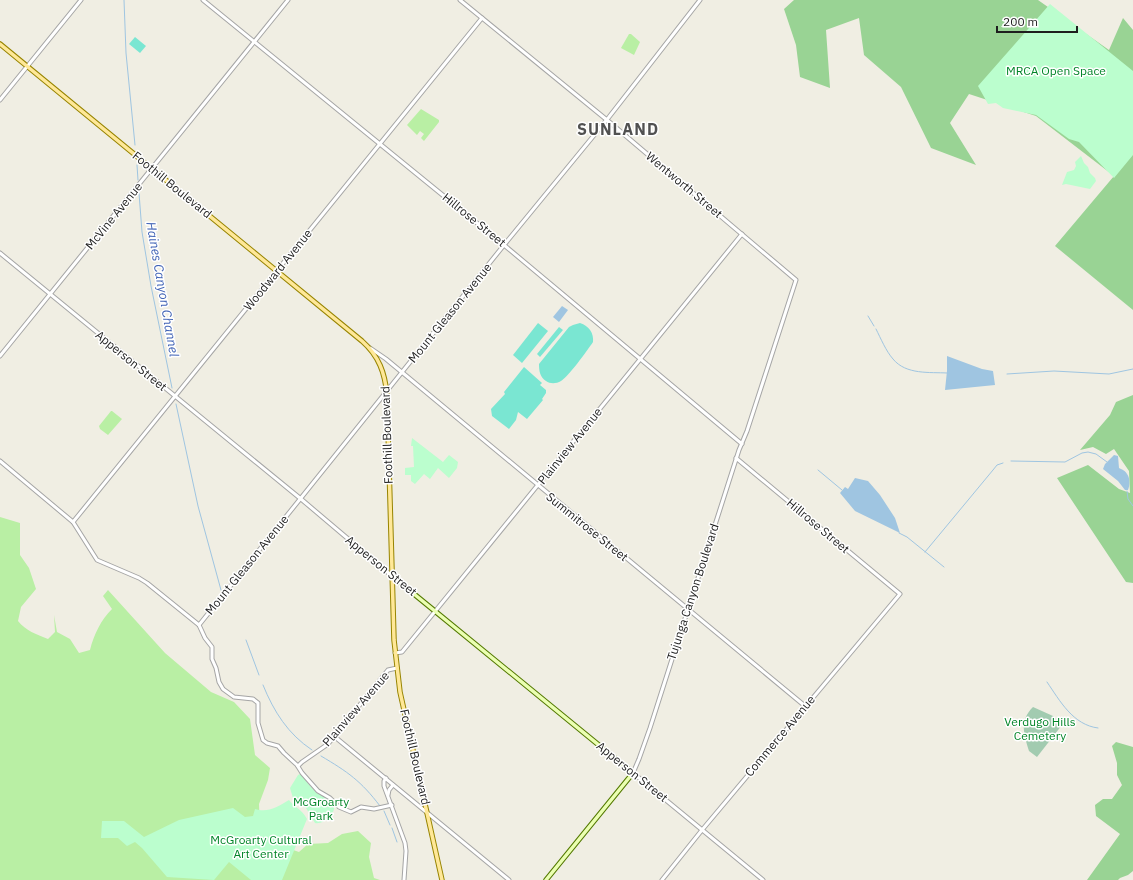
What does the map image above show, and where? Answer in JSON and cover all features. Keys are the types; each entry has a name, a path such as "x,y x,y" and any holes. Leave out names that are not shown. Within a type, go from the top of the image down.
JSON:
{"main road":[{"name":"Foothill Boulevard","path":"0,44 369,347 381,366 386,391 395,653 407,725 442,880"},
{"name":"Apperson Street","path":"392,576 632,773"},
{"name":"Tujunga Canyon Boulevard","path":"546,880 632,773"}],"street":[{"path":"0,100 81,0"},
{"name":"Hillrose Street","path":"203,0 504,245 742,444"},
{"name":"McVine Avenue","path":"0,356 288,0"},
{"name":"Wentworth Street","path":"460,0 607,120 796,280"},
{"name":"Mount Gleason Avenue","path":"199,625 386,391 607,120 700,0"},
{"name":"Woodward Avenue","path":"73,522 482,18"},
{"name":"Plainview Avenue","path":"395,653 402,652 436,611 742,234"},
{"name":"Apperson Street","path":"0,253 301,499 392,576"},
{"name":"Tujunga Canyon Boulevard","path":"632,773 639,759 650,728 736,458 747,431 796,280"},
{"name":"Summitrose Street","path":"369,347 806,706"},
{"name":"Hillrose Street","path":"736,458 900,594"},
{"path":"0,461 73,522 97,560 148,583 199,625 205,638 212,647 212,659 216,668 219,682 223,689 234,697 254,699 258,702 258,720 262,738 267,743 278,746 298,766 302,773 318,791 330,798 339,806 352,812 362,807 374,809 392,805"},
{"name":"Commerce Avenue","path":"662,880 702,830 900,594"},
{"name":"Plainview Avenue","path":"298,766 327,745 387,671 389,669 397,668"},
{"path":"335,737 509,880"},
{"name":"Apperson Street","path":"632,773 763,880"},
{"path":"386,778 384,781 384,786 405,843 406,853 404,880"},
{"path":"388,796 389,790 393,785"}],"green space":[{"path":"794,0 1038,0 1109,50 1123,18 1133,30 1133,310 1055,246 1114,176 1036,116 969,94 950,123 976,165 931,148 901,87 864,55 859,18 826,30 830,88 800,77 796,45 784,9"},
{"name":"MRCA Open Space","path":"1050,4 1133,71 1133,155 1114,178 1079,142 1069,139 1036,115 1003,108 996,103 988,104 978,86"},
{"path":"629,34 640,42 634,55 621,48"},
{"path":"421,109 439,120 424,141 421,138 424,134 420,131 417,135 407,125"},
{"path":"1081,156 1096,181 1090,189 1066,184 1062,185 1067,172 1074,170 1076,166 1075,162"},
{"path":"1133,395 1133,583 1126,582 1057,478 1088,465 1119,489 1130,493 1129,471 1114,449 1106,454 1093,447 1080,450 1110,415 1116,402"},
{"path":"111,411 122,419 108,435 100,429 99,426"},
{"path":"412,438 443,462 449,455 458,462 457,468 449,478 438,468 430,479 424,474 415,484 411,481 411,475 405,475 405,468 414,467 413,446 411,446"},
{"path":"0,517 20,523 20,555 29,568 36,589 21,607 18,621 24,627 48,639 55,632 54,615 57,632 70,639 79,653 90,650 98,628 112,609 103,596 108,590 165,653 211,692 234,702 250,719 255,755 270,768 268,780 259,804 260,830 273,843 299,852 308,844 328,843 342,834 358,831 371,843 369,857 374,878 380,880 0,880"},
{"name":"Verdugo Hills Cemetery","path":"1033,707 1053,716 1062,725 1037,757 1029,751 1024,733 1024,723 1026,717"},
{"path":"1116,742 1133,747 1133,871 1118,880 1087,880 1120,834 1096,816 1095,805 1103,799 1112,799 1122,785 1117,775 1117,763 1112,746"},
{"name":"McGroarty Park","path":"300,774 317,793 333,804 333,812 322,822 315,823 306,808 293,798 290,788"},
{"name":"McGroarty Cultural Art Center","path":"289,800 303,813 307,819 282,880 251,880 229,862 214,880 167,877 135,842 127,846 118,838 101,838 102,821 124,821 144,837 179,820 233,808 245,817 253,816 255,809 268,810"}],"shaded area":[{"path":"135,37 146,46 140,53 129,44"},
{"path":"562,306 568,310 559,322 553,317"},
{"path":"538,323 548,331 522,363 513,355"},
{"path":"580,323 590,330 593,336 593,342 564,379 555,383 548,382 541,376 539,364 569,327"},
{"path":"559,327 563,330 540,357 537,354"},
{"path":"947,356 982,369 993,371 995,385 945,390"},
{"path":"524,367 542,383 540,385 546,390 546,393 542,399 543,400 527,419 518,412 516,420 509,429 492,416 491,409 505,394 504,392"},
{"path":"1114,455 1118,456 1119,468 1125,471 1129,477 1128,490 1125,490 1118,481 1103,469 1105,464"},
{"path":"855,478 868,481 880,495 895,518 900,533 855,511 840,493 845,487 848,489"}],"waterway":[{"name":"Haines Canyon Channel","path":"124,0 126,53 135,145"},
{"name":"Haines Canyon Channel","path":"137,165 138,180"},
{"name":"Haines Canyon Channel","path":"139,193 142,232 151,286 172,388"},
{"path":"868,316 874,326"},
{"path":"876,329 888,352 898,364 918,372 947,373"},
{"path":"1007,374 1054,371 1109,374 1133,369"},
{"name":"Haines Canyon Channel","path":"176,404 198,506 221,590"},
{"path":"1011,461 1065,462 1082,453 1088,452 1096,454 1107,462"},
{"path":"925,552 997,465 1003,463"},
{"path":"818,470 842,490"},
{"path":"1127,491 1128,499 1133,506"},
{"path":"899,533 907,537 944,567"},
{"name":"Haines Canyon Channel","path":"246,640 259,675"},
{"path":"1047,682 1062,704 1074,717 1089,726 1098,728"},
{"name":"Haines Canyon Channel","path":"263,685 277,713 289,730 303,744 312,750"},
{"name":"Haines Canyon Channel","path":"321,756 339,767 360,783 380,806"},
{"name":"Haines Canyon Channel","path":"384,811 390,825"},
{"name":"Haines Canyon Channel","path":"392,828 397,842"}],"district":[{"name":"SUNLAND","path":"618,129"}]}
